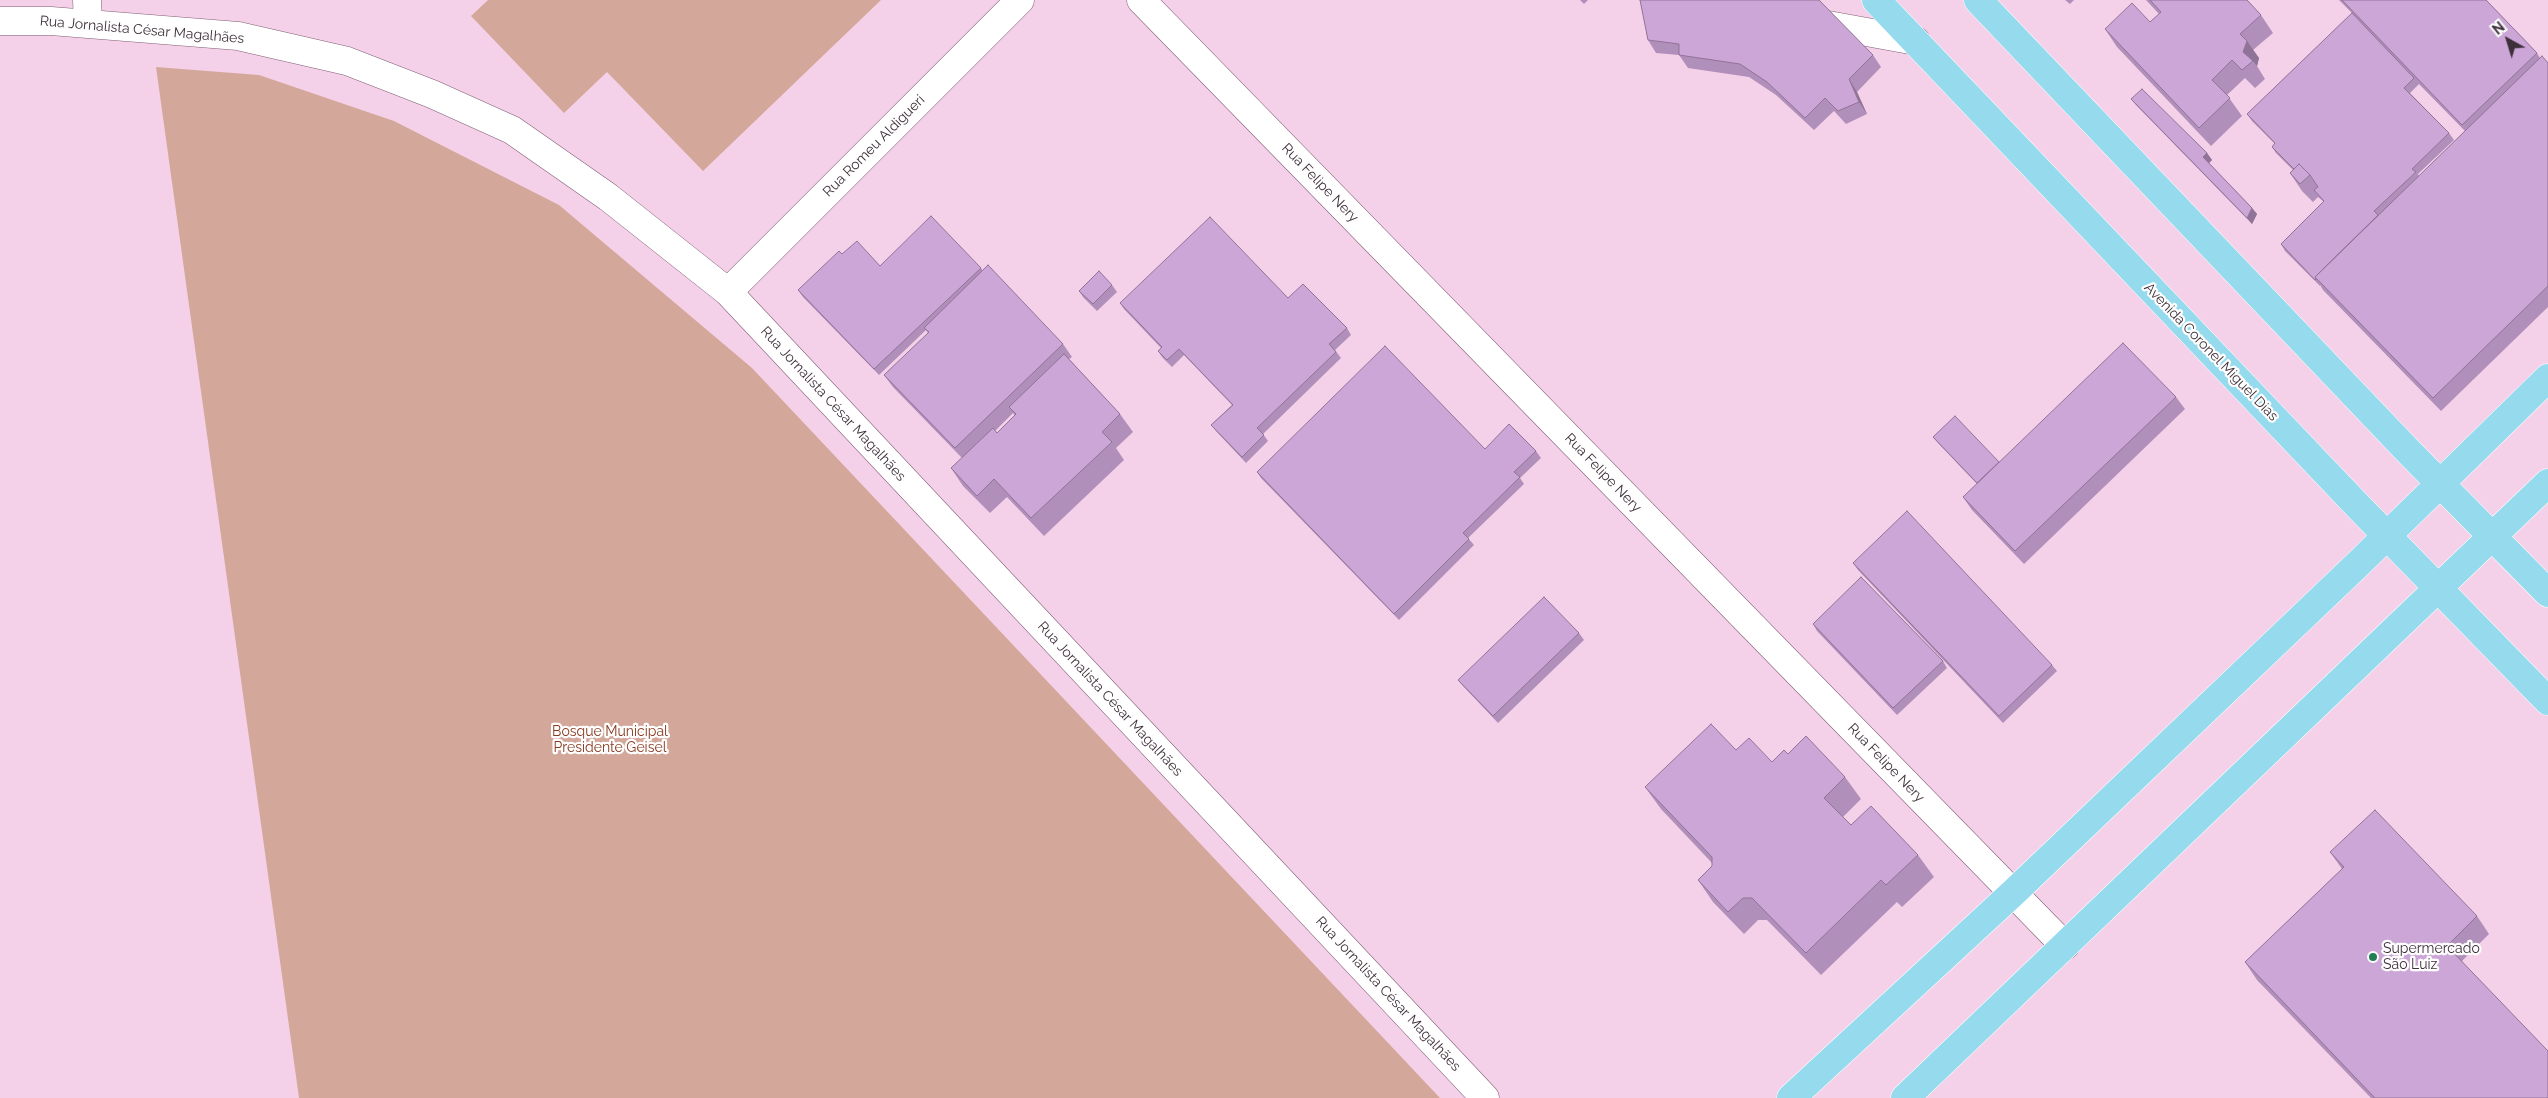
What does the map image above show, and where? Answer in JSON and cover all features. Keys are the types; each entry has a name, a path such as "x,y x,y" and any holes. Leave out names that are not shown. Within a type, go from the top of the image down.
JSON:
{"main road":[{"name":"Avenida Coronel Miguel Dias","path":"1876,0 2387,536 2548,701"},
{"path":"1978,0 2440,483 2548,593"},
{"path":"1791,1098 2013,893 2387,536 2548,378"},
{"path":"1905,1098 2548,483"}],"street":[{"name":"Rua Romeu Aldigueri","path":"728,292 1020,0"},
{"name":"Rua Felipe Nery","path":"1142,0 2064,946"},
{"path":"1778,0 1795,19 1916,41"},
{"name":"Rua Jornalista César Magalhães","path":"0,20 51,21 88,12 238,36 348,62 432,94 512,130 608,197 728,292 1486,1098"}],"green space":[{"path":"488,0 881,0 703,171 607,72 564,113 471,16"},
{"name":"Bosque Municipal Presidente Geisel","path":"156,67 259,75 394,121 559,205 752,368 1440,1098 299,1098"}],"building":[{"path":"1640,0 1819,0 1873,55 1849,79 1859,102 1838,111 1825,98 1805,118 1767,82 1740,64 1679,55 1679,44 1648,40"},
{"path":"2150,0 2247,0 2261,15 2240,34 2247,41 2243,52 2253,61 2242,70 2232,60 2212,80 2230,98 2199,128 2105,29 2132,3 2150,22 2161,12"},
{"path":"2342,0 2486,0 2537,53 2462,125"},
{"path":"2352,13 2414,78 2404,88 2449,133 2412,169 2416,172 2374,211 2378,215 2315,277 2315,280 2281,244 2324,201 2314,190 2318,187 2310,175 2299,164 2294,169 2272,147 2275,143 2247,114"},
{"path":"2542,56 2548,63 2548,286 2433,398 2315,277"},
{"path":"2142,89 2207,153 2203,157 2252,208 2247,218 2131,99"},
{"path":"2299,164 2310,175 2300,184 2290,173"},
{"path":"931,216 981,268 874,369 798,290 839,251 842,254 857,241 880,266"},
{"path":"1210,217 1288,298 1303,284 1347,328 1329,344 1336,352 1257,428 1264,435 1242,457 1211,425 1233,405 1179,349 1167,360 1158,351 1162,347 1120,303"},
{"path":"988,265 1063,344 955,448 884,375 929,332 924,328"},
{"path":"1099,271 1112,285 1093,304 1079,291"},
{"path":"2123,343 2176,397 2015,551 1963,497"},
{"path":"1385,346 1485,449 1509,424 1536,451 1514,472 1520,477 1463,533 1469,539 1394,614 1257,472"},
{"path":"1064,354 1120,414 1102,432 1112,442 1031,518 994,479 977,496 951,468 993,428 997,433 1016,414 1009,407"},
{"path":"1955,416 1999,462 1977,483 1933,437"},
{"path":"1907,511 2052,665 1999,716 1853,563"},
{"path":"1861,577 1943,661 1893,708 1813,624"},
{"path":"1544,597 1579,633 1493,716 1458,680"},
{"path":"1711,724 1736,750 1749,738 1772,762 1784,750 1788,754 1806,736 1845,777 1824,798 1851,825 1871,806 1918,855 1886,885 1881,880 1806,953 1752,898 1743,898 1728,912 1698,880 1712,866 1712,857 1645,787"},
{"name":"Supermercado São Luiz","path":"2375,810 2477,916 2447,946 2548,1051 2548,1098 2375,1098 2245,962 2344,867 2330,852"}],"place":[{"name":"Supermercado São Luiz","path":"2373,957"}]}
